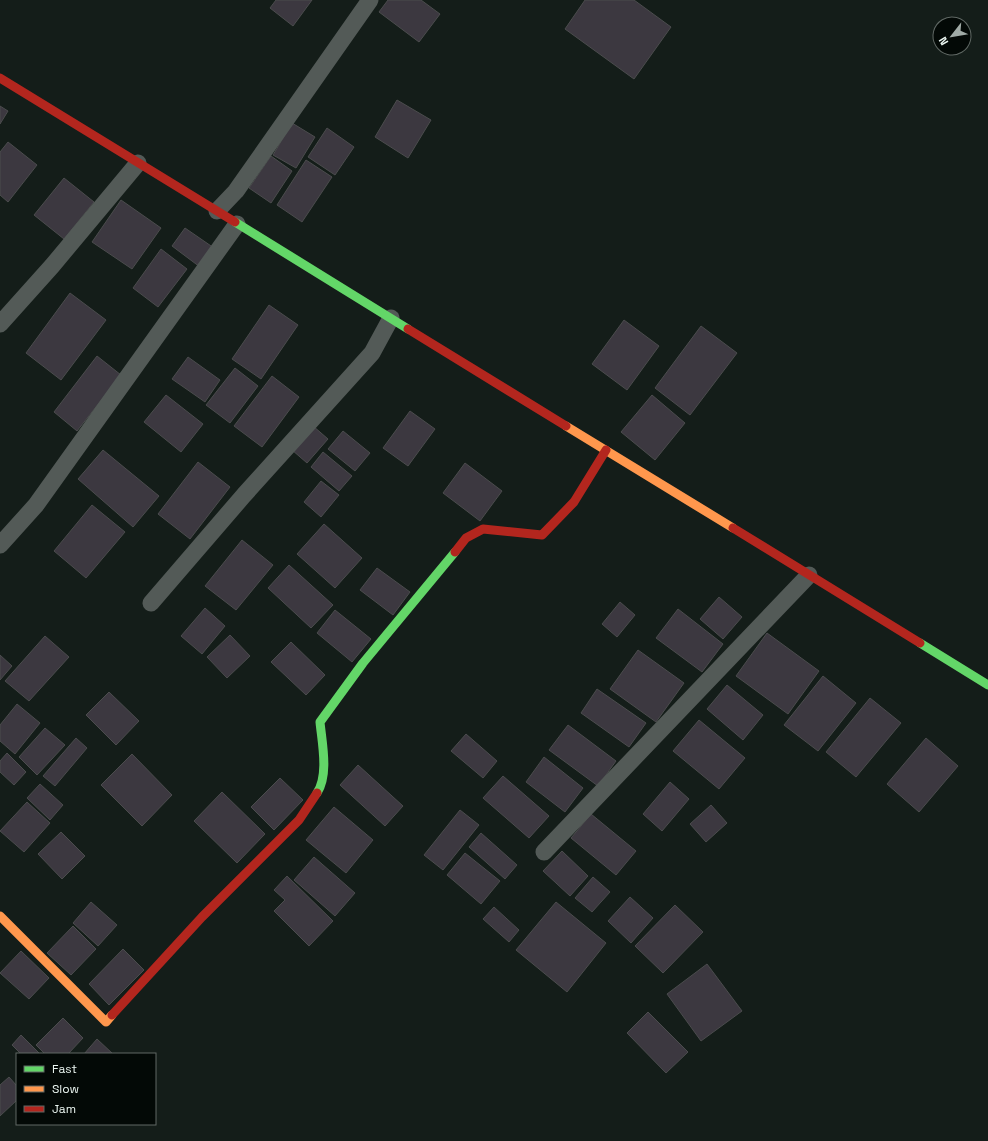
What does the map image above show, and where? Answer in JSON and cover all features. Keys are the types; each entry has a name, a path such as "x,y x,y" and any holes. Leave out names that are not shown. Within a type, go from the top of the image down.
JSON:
{"street":[{"path":"217,211 236,191 370,0"},
{"path":"0,78 988,685"},
{"path":"0,324 52,266 138,162"},
{"path":"0,545 36,505 237,224"},
{"path":"152,603 244,495 372,353 391,318"},
{"path":"0,916 106,1022 202,917 299,820 321,787 324,764 320,722 363,664 466,538 483,529 542,535 574,502 606,450"},
{"path":"544,852 809,575"}],"building":[{"path":"276,0 312,0 293,26 270,8"},
{"path":"388,0 421,0 440,14 419,42 379,12"},
{"path":"585,0 634,0 671,27 634,79 565,29"},
{"path":"397,100 431,120 408,158 375,137"},
{"path":"0,106 8,111 0,124"},
{"path":"292,123 315,137 296,168 273,155"},
{"path":"327,128 354,147 335,175 308,157"},
{"path":"8,142 37,165 8,202 0,195 0,152"},
{"path":"271,156 292,171 271,203 249,188"},
{"path":"306,160 332,177 302,222 277,205"},
{"path":"64,178 94,202 64,239 34,215"},
{"path":"121,200 161,228 132,269 92,242"},
{"path":"185,228 214,248 200,267 172,246"},
{"path":"161,249 187,269 158,307 133,288"},
{"path":"70,293 106,320 61,380 26,353"},
{"path":"269,305 298,325 261,379 232,359"},
{"path":"624,320 659,346 627,390 592,364"},
{"path":"701,326 737,353 690,415 655,388"},
{"path":"97,356 121,375 77,431 54,412"},
{"path":"188,357 220,380 205,402 172,379"},
{"path":"235,368 258,386 230,423 206,405"},
{"path":"272,376 299,397 262,447 234,426"},
{"path":"166,395 203,424 181,452 144,422"},
{"path":"652,395 685,423 655,460 621,432"},
{"path":"410,411 435,429 408,466 383,448"},
{"path":"313,426 328,439 307,463 292,450"},
{"path":"343,431 370,453 355,471 328,449"},
{"path":"103,450 159,496 133,527 78,479"},
{"path":"323,452 352,476 339,491 311,467"},
{"path":"198,462 230,487 190,539 158,514"},
{"path":"465,463 502,491 480,521 443,493"},
{"path":"321,481 339,495 321,517 304,502"},
{"path":"92,505 125,532 86,578 54,551"},
{"path":"324,524 362,558 335,588 297,554"},
{"path":"242,540 273,565 236,610 205,586"},
{"path":"289,565 333,605 311,628 268,588"},
{"path":"377,568 410,592 393,615 360,590"},
{"path":"719,597 742,617 723,639 700,619"},
{"path":"620,602 635,615 617,637 602,624"},
{"path":"205,608 225,626 202,654 181,636"},
{"path":"678,609 723,644 702,672 656,638"},
{"path":"335,610 371,639 352,662 317,633"},
{"path":"767,633 819,671 788,714 736,676"},
{"path":"230,635 250,656 227,678 207,657"},
{"path":"45,636 69,657 29,701 5,681"},
{"path":"291,642 325,675 306,695 271,662"},
{"path":"638,650 684,683 656,722 610,689"},
{"path":"0,655 12,666 0,680"},
{"path":"823,676 856,703 818,751 784,725"},
{"path":"727,685 763,715 743,740 707,709"},
{"path":"597,689 646,723 629,747 581,713"},
{"path":"109,692 139,721 116,745 86,715"},
{"path":"870,698 901,723 856,777 826,752"},
{"path":"17,704 40,723 15,754 0,741 0,725"},
{"path":"699,720 745,758 719,789 673,751"},
{"path":"568,725 616,761 598,786 549,750"},
{"path":"45,728 65,745 37,775 19,757"},
{"path":"466,734 497,761 483,778 451,751"},
{"path":"76,738 87,748 55,786 43,776"},
{"path":"926,738 958,766 919,812 887,784"},
{"path":"7,753 26,772 14,785 0,772 0,761"},
{"path":"132,754 172,795 142,826 101,785"},
{"path":"544,757 583,788 565,812 526,782"},
{"path":"358,765 403,806 385,826 340,785"},
{"path":"503,776 549,816 529,838 483,798"},
{"path":"280,778 303,800 274,830 251,807"},
{"path":"670,782 689,799 662,831 643,814"},
{"path":"40,784 63,805 50,820 27,798"},
{"path":"222,792 265,834 237,863 194,821"},
{"path":"27,802 50,823 24,852 0,831"},
{"path":"711,805 727,823 706,842 690,824"},
{"path":"334,807 373,840 346,873 306,840"},
{"path":"460,810 479,825 443,870 424,855"},
{"path":"591,814 636,851 616,875 571,838"},
{"path":"61,832 85,856 62,879 38,854"},
{"path":"481,833 517,865 505,879 469,847"},
{"path":"562,851 588,876 570,896 543,871"},
{"path":"465,853 500,881 481,904 447,875"},
{"path":"314,857 355,893 335,916 294,880"},
{"path":"287,876 333,921 309,946 274,911 285,900 274,890"},
{"path":"593,877 610,892 592,912 575,898"},
{"path":"630,897 653,918 631,943 608,921"},
{"path":"91,902 117,925 98,946 73,923"},
{"path":"556,902 606,943 567,992 516,950"},
{"path":"675,905 703,932 663,973 635,946"},
{"path":"494,907 519,930 509,942 483,919"},
{"path":"73,926 96,949 71,975 47,953"},
{"path":"123,949 144,970 109,1005 89,984"},
{"path":"21,951 49,978 29,999 0,973"},
{"path":"707,964 742,1011 701,1041 667,994"},
{"path":"648,1012 688,1052 666,1073 627,1033"},
{"path":"63,1018 83,1038 69,1053 44,1053 36,1045"},
{"path":"21,1035 39,1053 20,1053 12,1045"},
{"path":"97,1039 112,1053 85,1053"},
{"path":"9,1077 16,1085 16,1101 0,1116 0,1085"}],"traffic: fast":[{"path":"235,222 408,329"},
{"path":"317,793 321,786 324,768 320,722 363,663 455,552"},
{"path":"920,643 988,685"}],"traffic: slow":[{"path":"566,426 733,528"},
{"path":"0,916 106,1022 112,1015"}],"traffic: jam":[{"path":"0,78 235,222"},
{"path":"408,329 566,426"},
{"path":"455,552 466,538 483,529 542,535 574,502 606,450"},
{"path":"733,528 920,643"},
{"path":"112,1015 202,917 299,820 317,793"}]}
